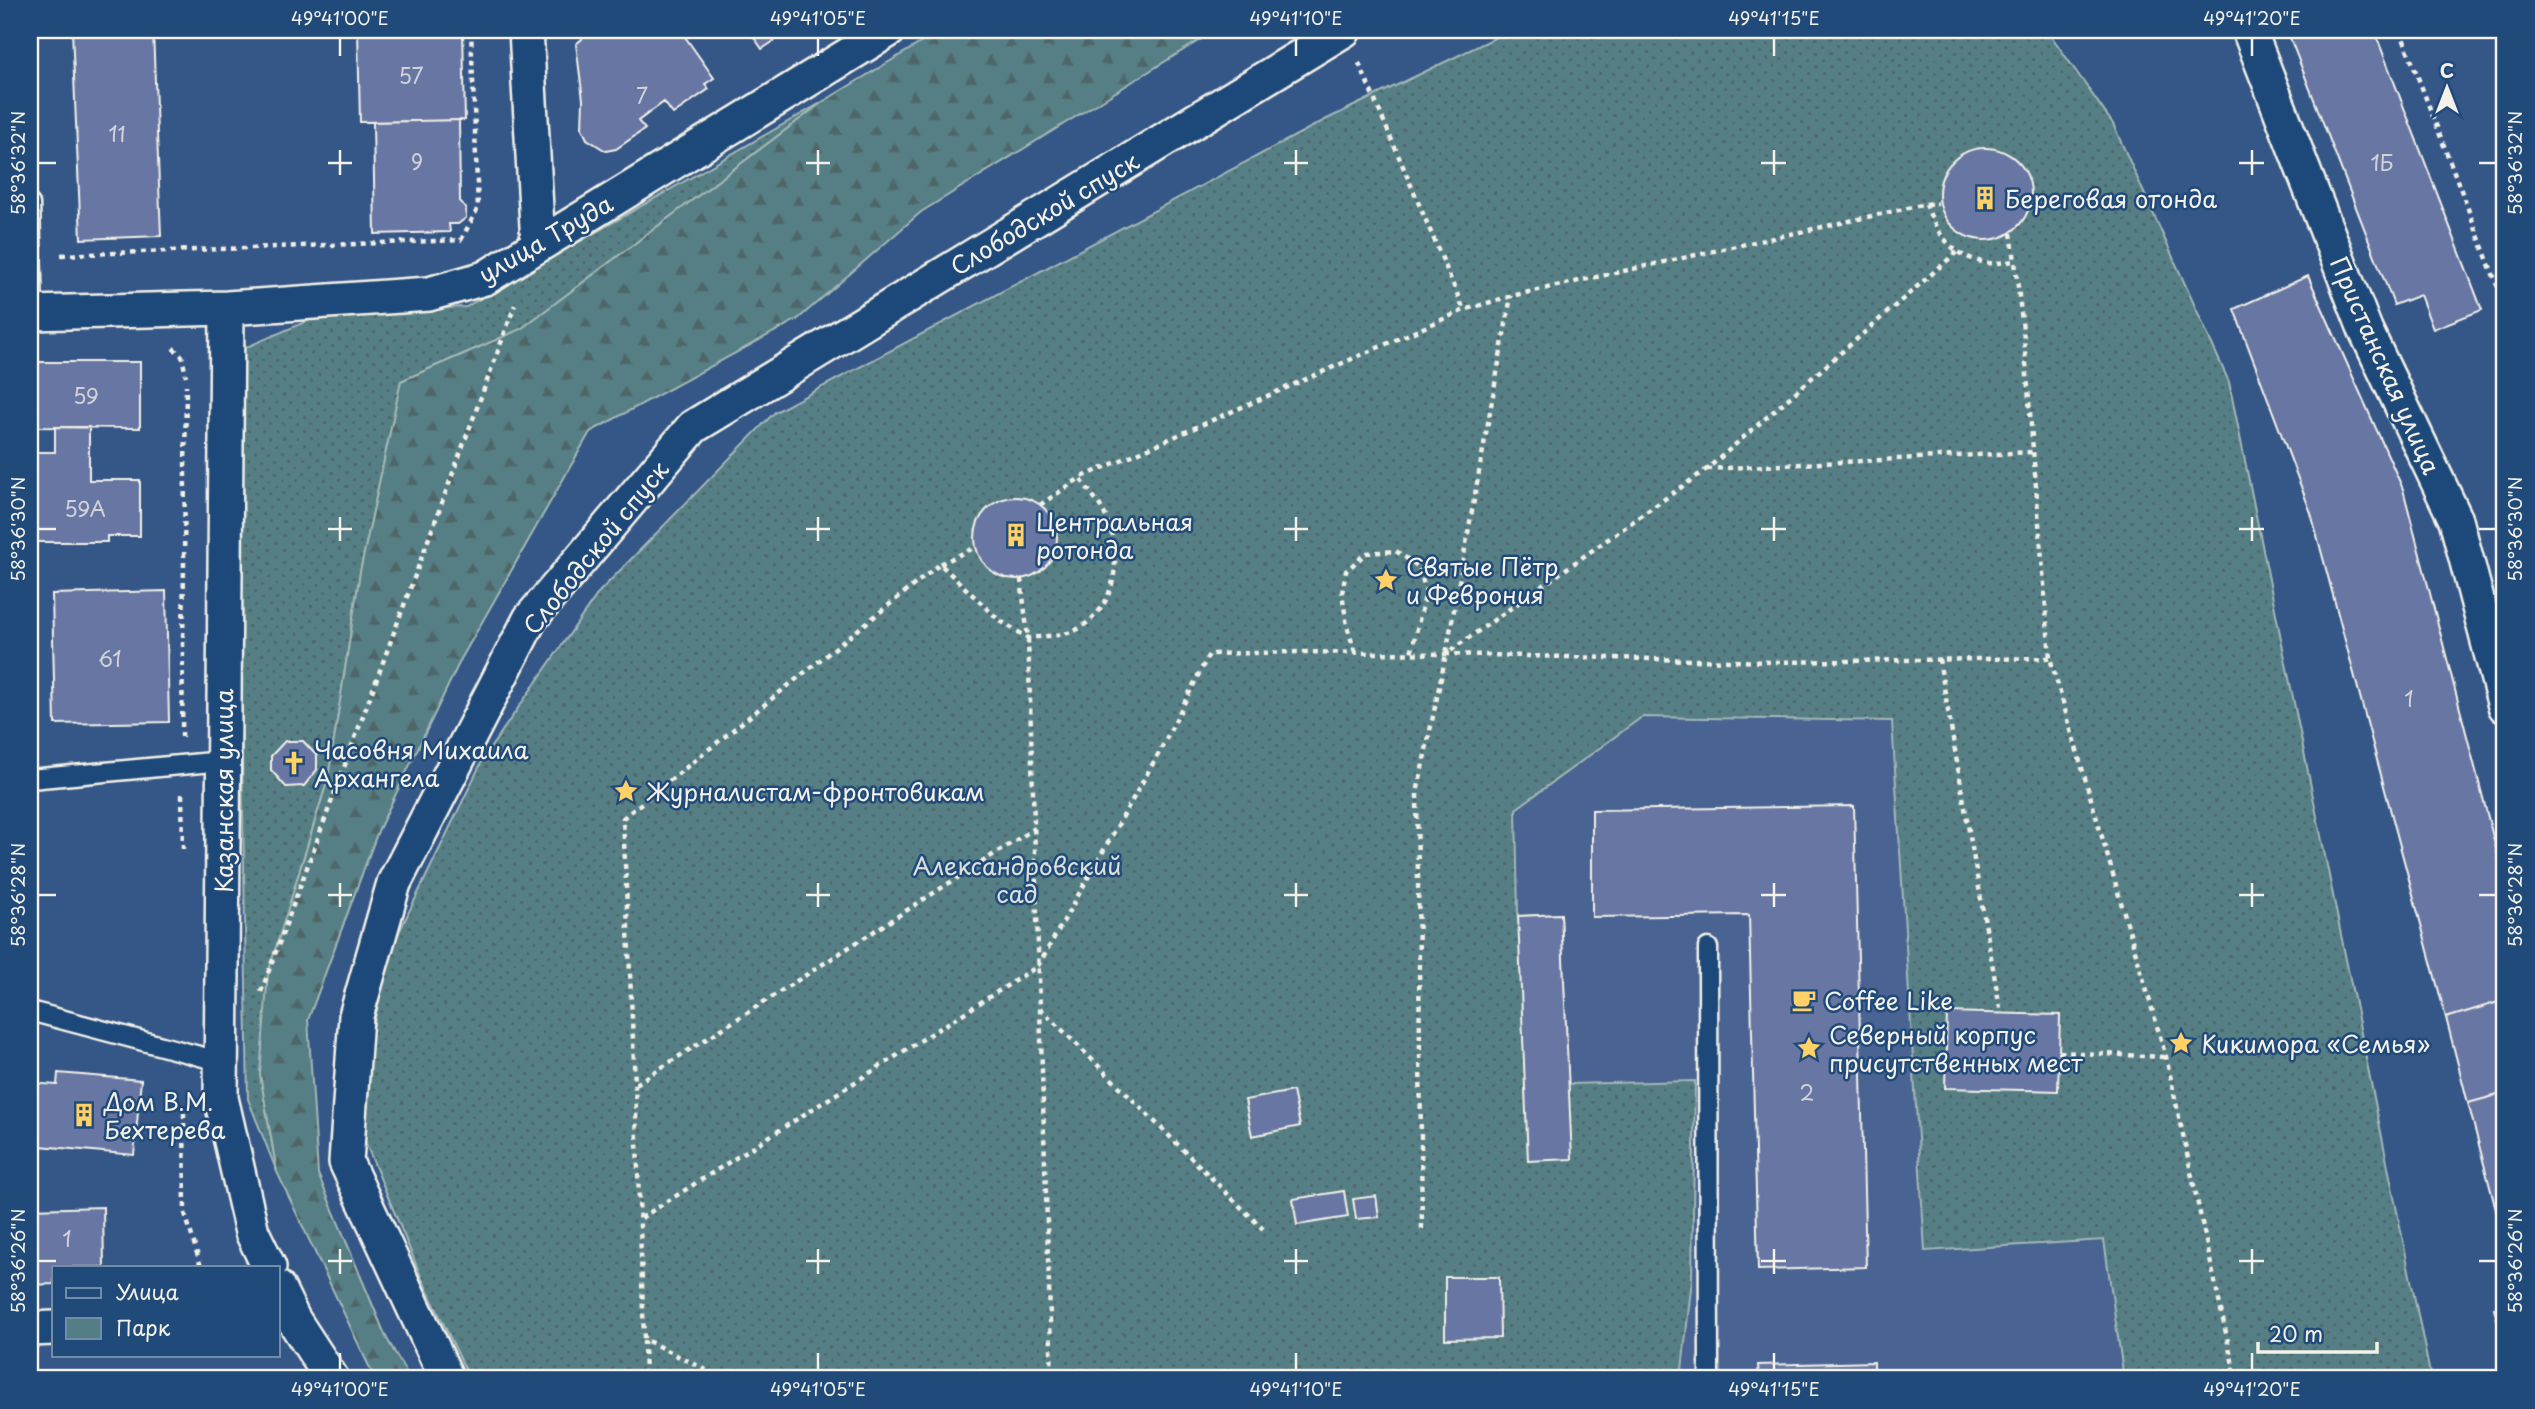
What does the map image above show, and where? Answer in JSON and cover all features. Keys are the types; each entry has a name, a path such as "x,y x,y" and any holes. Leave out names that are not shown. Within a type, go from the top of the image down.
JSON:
{"street":[{"path":"526,30 538,244"},
{"name":"улица Труда","path":"31,313 226,308 429,294 485,278 889,30"},
{"name":"Пристанская улица","path":"2249,30 2365,329 2456,520 2505,706"},
{"name":"Слободской спуск","path":"447,1379 346,1162 356,1016 394,883 530,619 693,427 1350,42"},
{"name":"Казанская улица","path":"226,308 221,1098 252,1232 269,1266"},
{"path":"280,1297 285,1319 332,1379"},
{"path":"30,1329 52,1328"}],"lane":[{"path":"30,204 31,313"},
{"path":"30,779 223,761"},
{"path":"1708,948 1709,1379"},
{"path":"30,1011 222,1062"}],"path":[{"path":"32,256 461,240 478,208 471,30"},
{"path":"2400,30 2505,306"},
{"path":"1350,42 1464,310"},
{"path":"1040,505 1080,478 1464,310 1511,296 1938,203"},
{"path":"1926,204 1934,226 1957,252 1988,263 2015,261"},
{"path":"2011,233 2034,452 2050,658 2166,1057 2236,1379"},
{"path":"260,995 538,244"},
{"path":"1446,654 1707,469 1957,252"},
{"path":"1422,1228 1417,793 1446,654 1511,296"},
{"path":"1707,469 2034,452"},
{"path":"940,564 999,620 1028,638 1075,631 1099,611 1113,584 1115,551 1103,510 1080,478"},
{"path":"645,1379 622,818 940,564 976,547"},
{"path":"1355,652 1347,626 1342,593 1346,570 1366,553 1396,551 1419,567 1426,592 1411,653"},
{"path":"1021,579 1028,638 1052,1379"},
{"path":"640,1218 1038,966 1160,751 1209,654 1355,652 1775,662 2050,658"},
{"path":"1939,659 2001,1014"},
{"path":"635,1085 1035,828"},
{"path":"1040,1007 1264,1229"},
{"path":"2059,1052 2166,1057"},
{"path":"644,1339 724,1379"}],"shaded area":[{"path":"1642,717 1892,720 1925,1251 2105,1240 2124,1379 1681,1379 1692,1279 1569,1084 1518,916 1516,809"}],"green space":[{"path":"942,30 1216,30 921,212 798,319 590,432 461,659 378,831 308,1020 318,1174 386,1337 410,1379 375,1379 277,1172 260,1074 268,973 328,779 360,572 401,381 521,329 824,101"},
{"name":"Александровский сад","path":"1511,30 2047,30 2113,124 2229,382 2431,1379 2124,1379 2104,1240 1925,1251 1892,721 1642,717 1516,809 1518,916 1561,914 1568,1084 1695,1081 1692,1279 1681,1379 470,1379 422,1279 364,1139 368,1053 388,955 484,757 599,592 775,412 1325,120"},
{"path":"824,101 521,329 401,381 360,572 328,779 295,885 260,1074 277,1172 248,1099 235,352 326,313 466,307"}],"building":[{"path":"72,30 153,30 161,236 81,239"},
{"path":"358,30 463,30 465,120 360,122"},
{"path":"581,30 683,30 681,31 714,78 705,84 709,89 673,114 664,102 638,121 645,129 616,149 606,151 587,139 582,128 583,100 576,44 582,39"},
{"path":"749,30 791,30 762,49"},
{"path":"2287,30 2374,30 2482,310 2433,329 2420,295 2394,305"},
{"path":"459,120 460,201 466,208 466,218 458,224 449,224 450,232 375,234 373,122"},
{"name":"Береговая отонда","path":"1976,148 1994,148 2011,155 2024,168 2031,185 2031,203 2024,220 2011,233 1994,240 1976,240 1959,233 1946,220 1939,203 1939,185 1946,168 1959,155"},
{"path":"2308,276 2403,489 2505,883 2505,1000 2446,1018 2311,513 2234,309"},
{"path":"32,362 140,362 140,428 32,427"},
{"path":"55,427 89,427 89,480 140,480 140,536 107,536 107,542 30,542 30,452 55,452"},
{"name":"Центральная ротонда","path":"1016,497 1032,500 1045,509 1054,522 1057,538 1054,554 1045,567 1032,576 1016,579 1000,576 987,567 978,554 975,538 978,522 987,509 1000,500"},
{"path":"166,591 169,722 55,724 52,594"},
{"name":"Часовня Михаила Архангела","path":"285,741 303,741 317,756 317,770 304,786 286,787 271,770 271,756"},
{"path":"1854,806 1866,1267 1758,1270 1749,915 1592,917 1592,810"},
{"path":"1561,914 1572,1159 1528,1161 1518,916"},
{"path":"2505,1000 2505,1093 2468,1103 2446,1018"},
{"path":"1947,1012 2060,1015 2058,1091 1945,1088"},
{"name":"Дом В.М. Бехтерева","path":"58,1073 141,1080 134,1155 30,1145 30,1083 57,1085"},
{"path":"1293,1091 1300,1126 1252,1136 1245,1100"},
{"path":"2505,1093 2505,1227 2501,1229 2468,1103"},
{"path":"1344,1191 1348,1217 1297,1225 1293,1199"},
{"path":"1376,1196 1379,1217 1356,1219 1353,1199"},
{"path":"103,1207 104,1266 52,1266 52,1284 30,1285 30,1209"},
{"path":"1445,1277 1499,1277 1500,1338 1445,1339"},
{"path":"2505,1306 2505,1348 2494,1308"},
{"path":"1874,1362 1874,1379 1759,1379 1758,1365"}],"place":[{"name":"Береговая отонда","path":"1985,198"},
{"name":"Центральная ротонда","path":"1016,535"},
{"name":"Святые Пётр и Феврония","path":"1386,580"},
{"name":"Часовня Михаила Архангела","path":"294,763"},
{"name":"Журналистам-фронтовикам","path":"626,791"},
{"name":"Coffee Like","path":"1804,1000"},
{"name":"Кикимора «Семья»","path":"2181,1043"},
{"name":"Северный корпус присутственных мест","path":"1809,1048"},
{"name":"Дом В.М. Бехтерева","path":"84,1115"}]}
